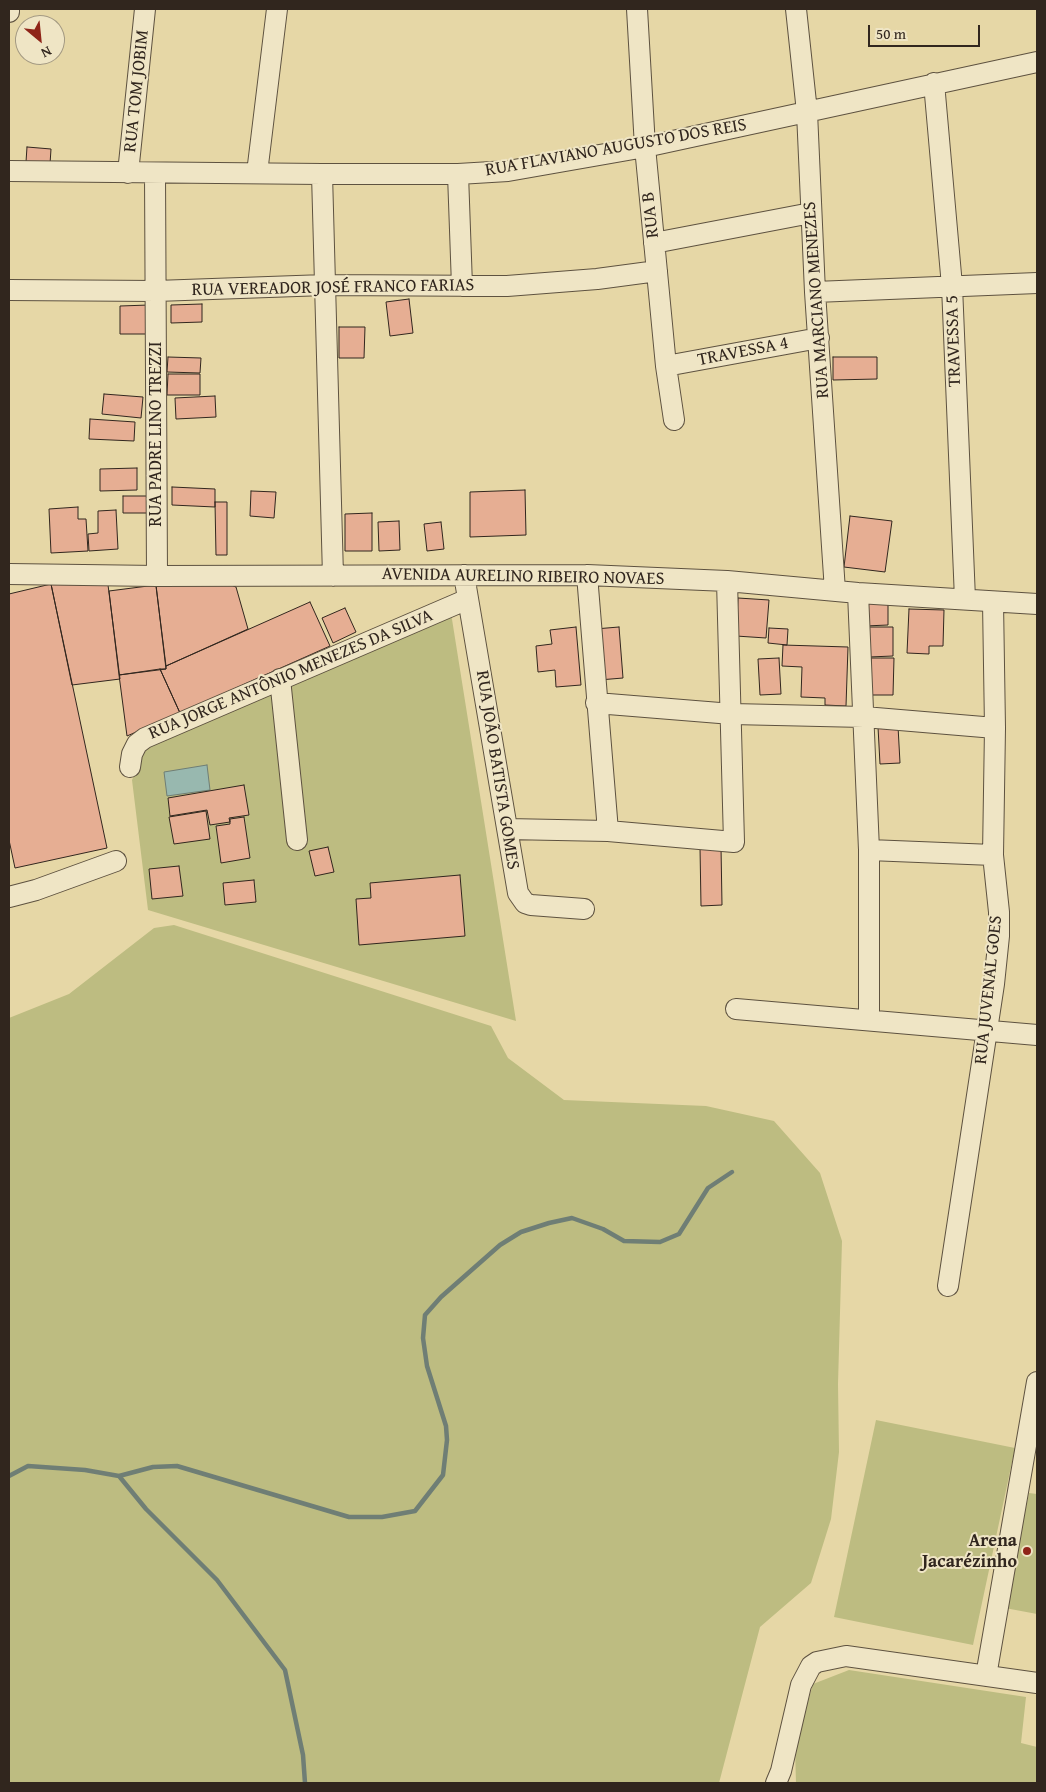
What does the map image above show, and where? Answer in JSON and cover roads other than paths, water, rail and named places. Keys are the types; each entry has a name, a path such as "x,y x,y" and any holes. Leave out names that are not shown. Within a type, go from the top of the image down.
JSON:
{"street":[{"name":"RUA TOM JOBIM","path":"128,173 145,9"},
{"path":"257,173 277,9"},
{"name":"RUA B","path":"638,9 645,146 666,366 674,420"},
{"name":"RUA MARCIANO MENEZES","path":"796,9 806,112 815,292 835,591"},
{"name":"RUA FLAVIANO AUGUSTO DOS REIS","path":"9,171 155,174 458,174 508,171 645,146 1037,62"},
{"name":"TRAVESSA 5","path":"934,83 952,286 965,599"},
{"name":"RUA PADRE LINO TREZZI","path":"155,174 157,576"},
{"path":"322,174 334,576"},
{"path":"458,174 462,286"},
{"path":"654,243 811,213"},
{"name":"RUA VEREADOR JOSÉ FRANCO FARIAS","path":"9,290 156,291 325,285 507,286 597,279 657,271"},
{"path":"815,292 1037,283"},
{"name":"TRAVESSA 4","path":"666,366 819,338"},
{"name":"AVENIDA AURELINO RIBEIRO NOVAES","path":"9,574 157,576 587,575 727,581 858,593 1037,604"},
{"path":"587,575 608,831"},
{"name":"RUA JOÃO BATISTA GOMES","path":"464,576 520,898 531,906 584,909"},
{"path":"507,829 608,831 734,842 727,581"},
{"path":"858,593 868,850 869,1020"},
{"name":"RUA JORGE ANTÔNIO MENEZES DA SILVA","path":"130,767 132,754 137,744 145,738 468,599"},
{"name":"RUA JUVENAL GOES","path":"948,1286 999,936 999,912 993,855 995,728 992,602"},
{"path":"280,679 297,840"},
{"path":"596,703 732,714 864,718 995,728"},
{"path":"868,850 993,855"},
{"path":"9,897 36,890 116,861"},
{"path":"736,1009 1037,1035"},
{"path":"986,1676 1037,1382"},
{"path":"776,1783 781,1770 801,1685 807,1672 817,1662 846,1656 1037,1683"}],"water":[{"path":"207,765 210,790 167,796 164,772"}],"waterway":[{"path":"119,1476 153,1467 177,1466 349,1517 382,1517 415,1511 443,1475 447,1440 446,1426 427,1366 423,1338 425,1315 441,1297 500,1245 521,1232 549,1223 572,1218 603,1229 624,1241 660,1242 679,1234 708,1188 732,1172"},
{"path":"9,1476 28,1466 85,1470 119,1476 146,1509 217,1580 285,1670 303,1755 305,1783"}],"place":[{"name":"Arena Jacarézinho","path":"1027,1551"}]}
